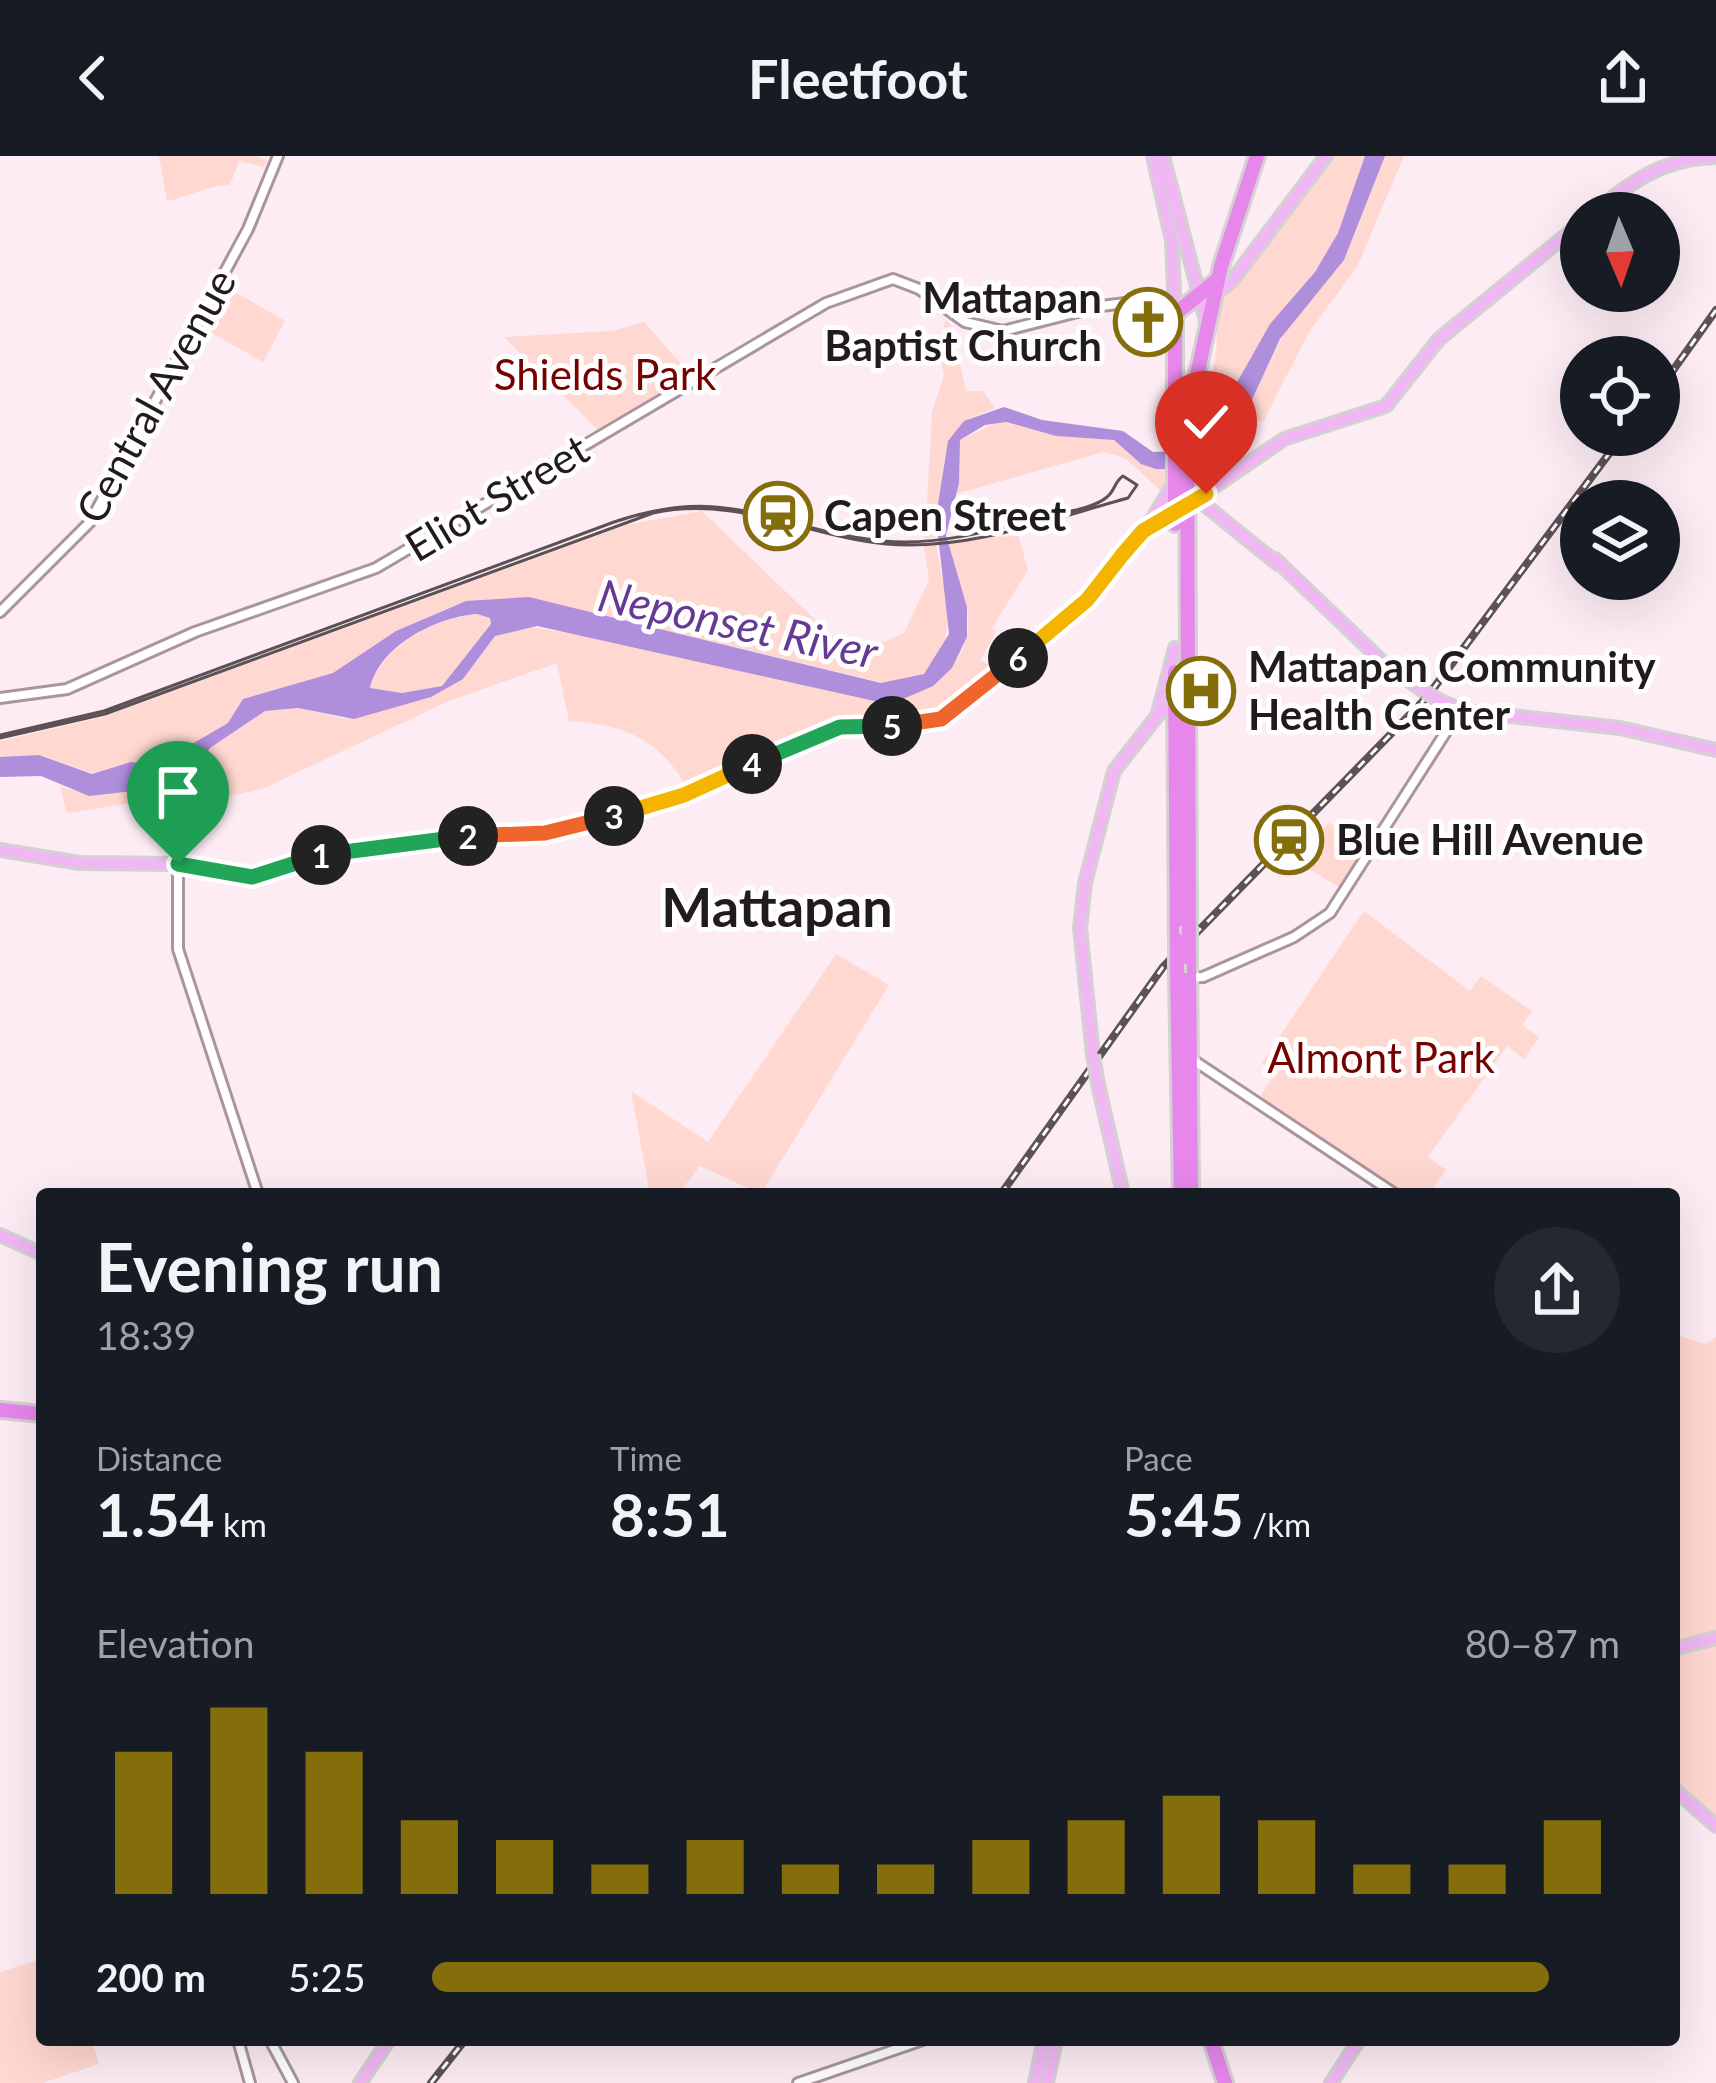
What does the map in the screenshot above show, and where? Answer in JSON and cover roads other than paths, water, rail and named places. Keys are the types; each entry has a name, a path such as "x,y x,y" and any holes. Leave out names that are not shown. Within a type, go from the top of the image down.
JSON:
{"highway":[{"path":"1181,449 1207,344 1211,288 1257,156"},
{"path":"1179,682 1174,648 1180,509 1189,485 1174,375 1175,314 1211,288"},
{"path":"1175,344 1190,353 1207,344"},
{"path":"1174,375 1188,368 1199,377"},
{"path":"1180,509 1177,940 1185,971 1191,1188"},
{"path":"1178,712 1189,926 1181,1188"},
{"path":"0,1410 36,1413"},
{"path":"1209,2046 1221,2083"}],"main road":[{"path":"1153,156 1175,221"},
{"path":"1163,156 1179,239 1175,314"},
{"path":"1211,288 1234,267 1317,156"},
{"path":"1211,288 1231,282 1326,156"},
{"path":"1622,192 1656,168 1681,159 1716,158"},
{"path":"1179,239 1211,288"},
{"path":"0,850 100,866 178,864 256,877 356,847 545,833 684,795 827,730 859,724 932,723 1087,600 1143,531 1189,485 1222,479 1287,437 1387,406 1434,344 1560,240"},
{"path":"1189,485 1393,671 1442,702 1460,710 1607,726 1716,750"},
{"path":"1143,531 1180,509"},
{"path":"1122,1188 1093,1055 1080,928 1084,891 1114,771 1156,717 1174,648"},
{"path":"1156,717 1178,712"},
{"path":"0,1235 36,1251"},
{"path":"1680,1647 1716,1638"},
{"path":"1680,1794 1716,1826"},
{"path":"360,2083 384,2046"},
{"path":"1042,2079 1044,2046"},
{"path":"1042,2079 1054,2046"},
{"path":"1331,2083 1355,2046"}],"street":[{"name":"Central Avenue","path":"0,612 93,517 239,246 278,156"},
{"name":"Eliot Street","path":"0,698 67,689 200,630 376,568 826,304 875,281 910,284 964,322 999,331 1101,305 1175,297"},
{"path":"1185,971 1216,968 1294,937 1339,903 1460,710"},
{"path":"178,864 178,949 256,1188"},
{"path":"1189,1057 1386,1188"},
{"path":"240,2046 250,2083"},
{"path":"272,2046 293,2083"},
{"path":"798,2083 906,2046"}],"tram line":[{"path":"0,735 104,711 614,522 655,511 690,507 722,508 883,541 941,540 1084,508 1107,497 1123,476 1137,485 1128,498 1039,524 917,545 856,540 713,509 653,513 105,714 0,738"}],"railway":[{"path":"1680,361 1716,310"},
{"path":"1005,1188 1163,967 1427,697 1607,456"},
{"path":"431,2083 460,2046"}],"place":[{"name":"Mattapan Baptist Church","path":"1148,322"},
{"name":"Capen Street","path":"778,516"},
{"name":"Mattapan Community Health Center","path":"1201,691"},
{"name":"Blue Hill Avenue","path":"1289,840"}],"district":[{"name":"Mattapan","path":"777,908"}],"park label":[{"name":"Shields Park","path":"605,375"},
{"name":"Almont Park","path":"1381,1058"}],"water label":[{"name":"Neponset River","path":"738,624"}]}
